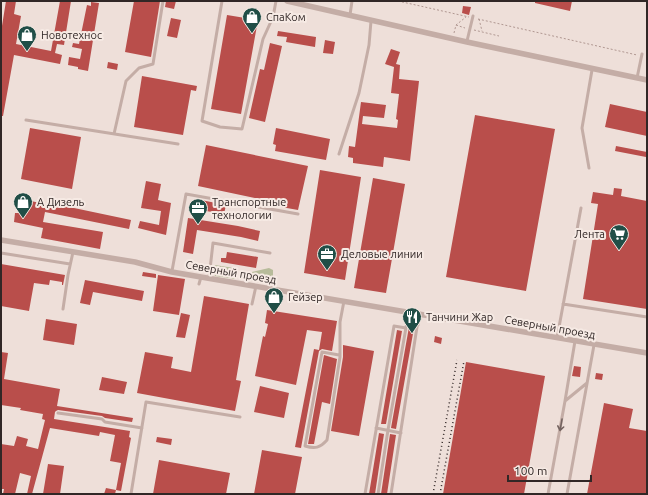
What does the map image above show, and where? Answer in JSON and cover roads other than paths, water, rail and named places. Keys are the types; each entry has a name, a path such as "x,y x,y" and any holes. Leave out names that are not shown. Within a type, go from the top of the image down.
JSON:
{"street":[{"path":"287,1 592,70 647,80"},
{"name":"Северный проезд","path":"1,240 136,262 172,272 647,354"}],"lane":[{"path":"114,134 126,81 139,68 153,64 163,1"},
{"path":"222,1 202,121 220,127 242,129 264,39 273,17 276,1"},
{"path":"349,16 352,1"},
{"path":"467,42 472,17"},
{"path":"339,154 359,93 369,45 371,21"},
{"path":"637,78 642,55"},
{"path":"589,168 582,128 592,70"},
{"path":"26,120 178,144"},
{"path":"172,272 186,194 298,214"},
{"path":"557,338 581,208"},
{"path":"209,278 213,243 270,253"},
{"path":"63,309 73,252"},
{"path":"1,253 70,264"},
{"path":"199,284 201,277"},
{"path":"252,304 256,286"},
{"path":"340,355 322,352 305,446 318,448 323,446 327,440 340,355 340,322 344,301"},
{"path":"563,304 647,318"},
{"path":"391,494 419,314"},
{"path":"378,494 407,322 418,325"},
{"path":"365,494 394,326 406,328"},
{"path":"548,494 575,341"},
{"path":"567,494 594,345"},
{"path":"565,401 587,383"},
{"path":"131,494 146,402 240,418"},
{"path":"58,413 142,428"},
{"path":"376,428 401,433"}],"railway":[{"path":"433,494 457,360"},
{"path":"440,494 464,361"}],"place":[{"name":"СпаКом","path":"252,34"},
{"name":"Новотехнос","path":"27,52"},
{"name":"А Дизель","path":"23,219"},
{"name":"Транспортные технологии","path":"198,225"},
{"name":"Лента","path":"619,251"},
{"name":"Деловые линии","path":"327,271"},
{"name":"Гейзер","path":"274,314"},
{"name":"Танчини Жар","path":"412,334"}]}
